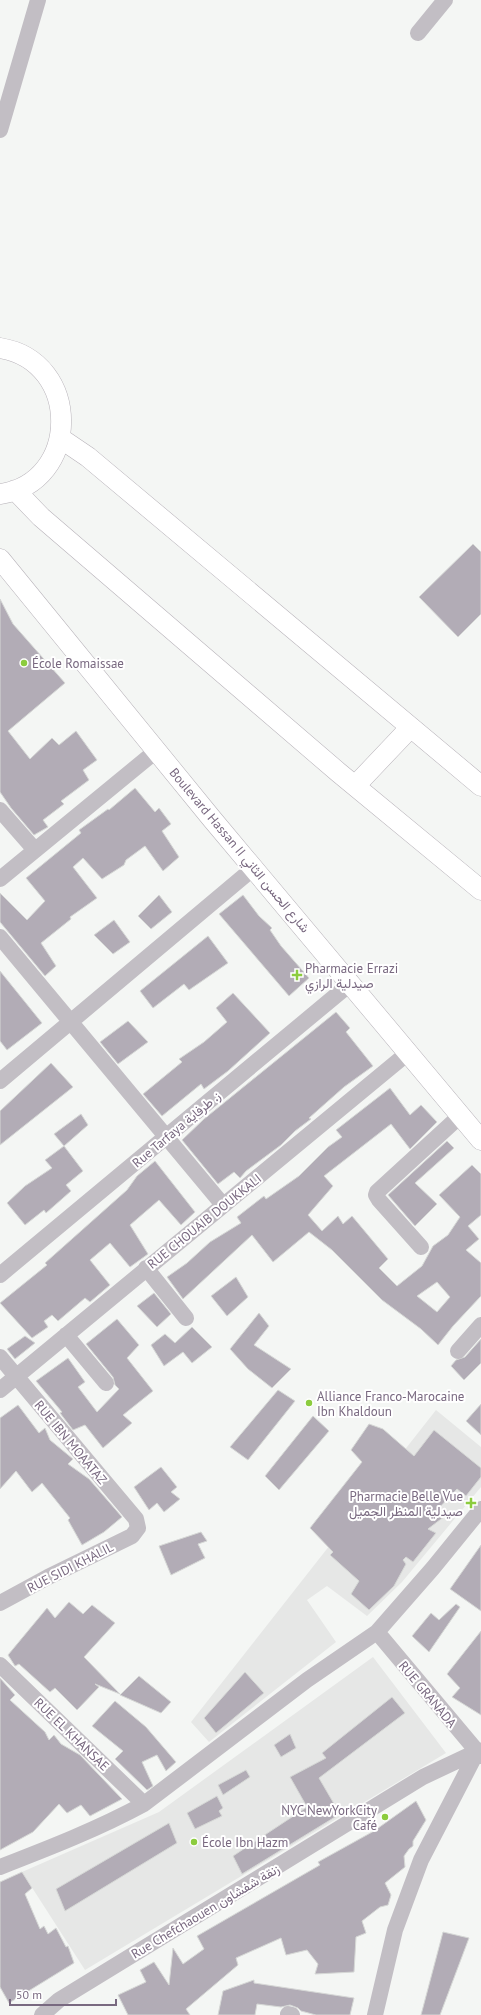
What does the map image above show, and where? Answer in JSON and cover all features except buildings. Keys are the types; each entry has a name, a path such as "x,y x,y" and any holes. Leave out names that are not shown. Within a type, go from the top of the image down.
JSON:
{"main road":[{"path":"0,348 22,355 36,364 47,376 55,390 61,406 62,422 56,452 48,464 33,479 8,492 41,517 355,786 481,890"},
{"path":"60,438 88,457 481,786"},
{"name":"Boulevard Hassan II شارع الحسن الثاني","path":"0,559 156,751 481,1140"},
{"path":"355,786 410,728"}],"street":[{"path":"0,130 38,0"},
{"path":"418,34 445,0"},
{"path":"0,879 156,751"},
{"path":"0,810 34,850"},
{"path":"0,1081 255,868"},
{"path":"0,936 223,1205"},
{"name":"Rue Tarfaya ز. طرفاية","path":"0,1275 351,983"},
{"name":"RUE CHOUAIB DOUKKALI","path":"0,1390 409,1052"},
{"path":"421,1246 376,1195 377,1192 461,1115"},
{"path":"146,1268 186,1318"},
{"path":"458,1351 481,1325"},
{"path":"66,1335 106,1383"},
{"name":"RUE IBN MOAATAZ","path":"0,1358 136,1519 138,1528"},
{"path":"0,1868 62,1842 144,1804 307,1680 376,1632 420,1583 481,1509"},
{"name":"RUE SIDI KHALIL","path":"0,1603 48,1577 132,1536 138,1528"},
{"name":"RUE GRANADA","path":"376,1632 479,1752"},
{"name":"RUE EL KHANSAE","path":"0,1665 144,1804"},
{"path":"375,2015 395,1930 422,1860 479,1752"},
{"name":"Rue Chefchaouen زنقة شفشاون","path":"42,2015 58,2000 423,1777 479,1752"}],"shaded area":[{"path":"436,1410 481,1447 481,1487 402,1582 367,1616 327,1586 307,1600 336,1642 209,1742 191,1722"},
{"name":"École Ibn Hazm","path":"373,1657 446,1753 85,1970 22,1872 159,1812"}],"place":[{"name":"École Romaissae","path":"24,663"},
{"name":"Pharmacie Errazi صيدلية الرازي","path":"297,975"},
{"name":"Alliance Franco-Marocaine Ibn Khaldoun","path":"309,1403"},
{"name":"Pharmacie Belle Vue صيدلية المنظر الجميل","path":"471,1503"},
{"name":"NYC NewYorkCity Café","path":"385,1817"},
{"name":"École Ibn Hazm","path":"194,1842"}]}
